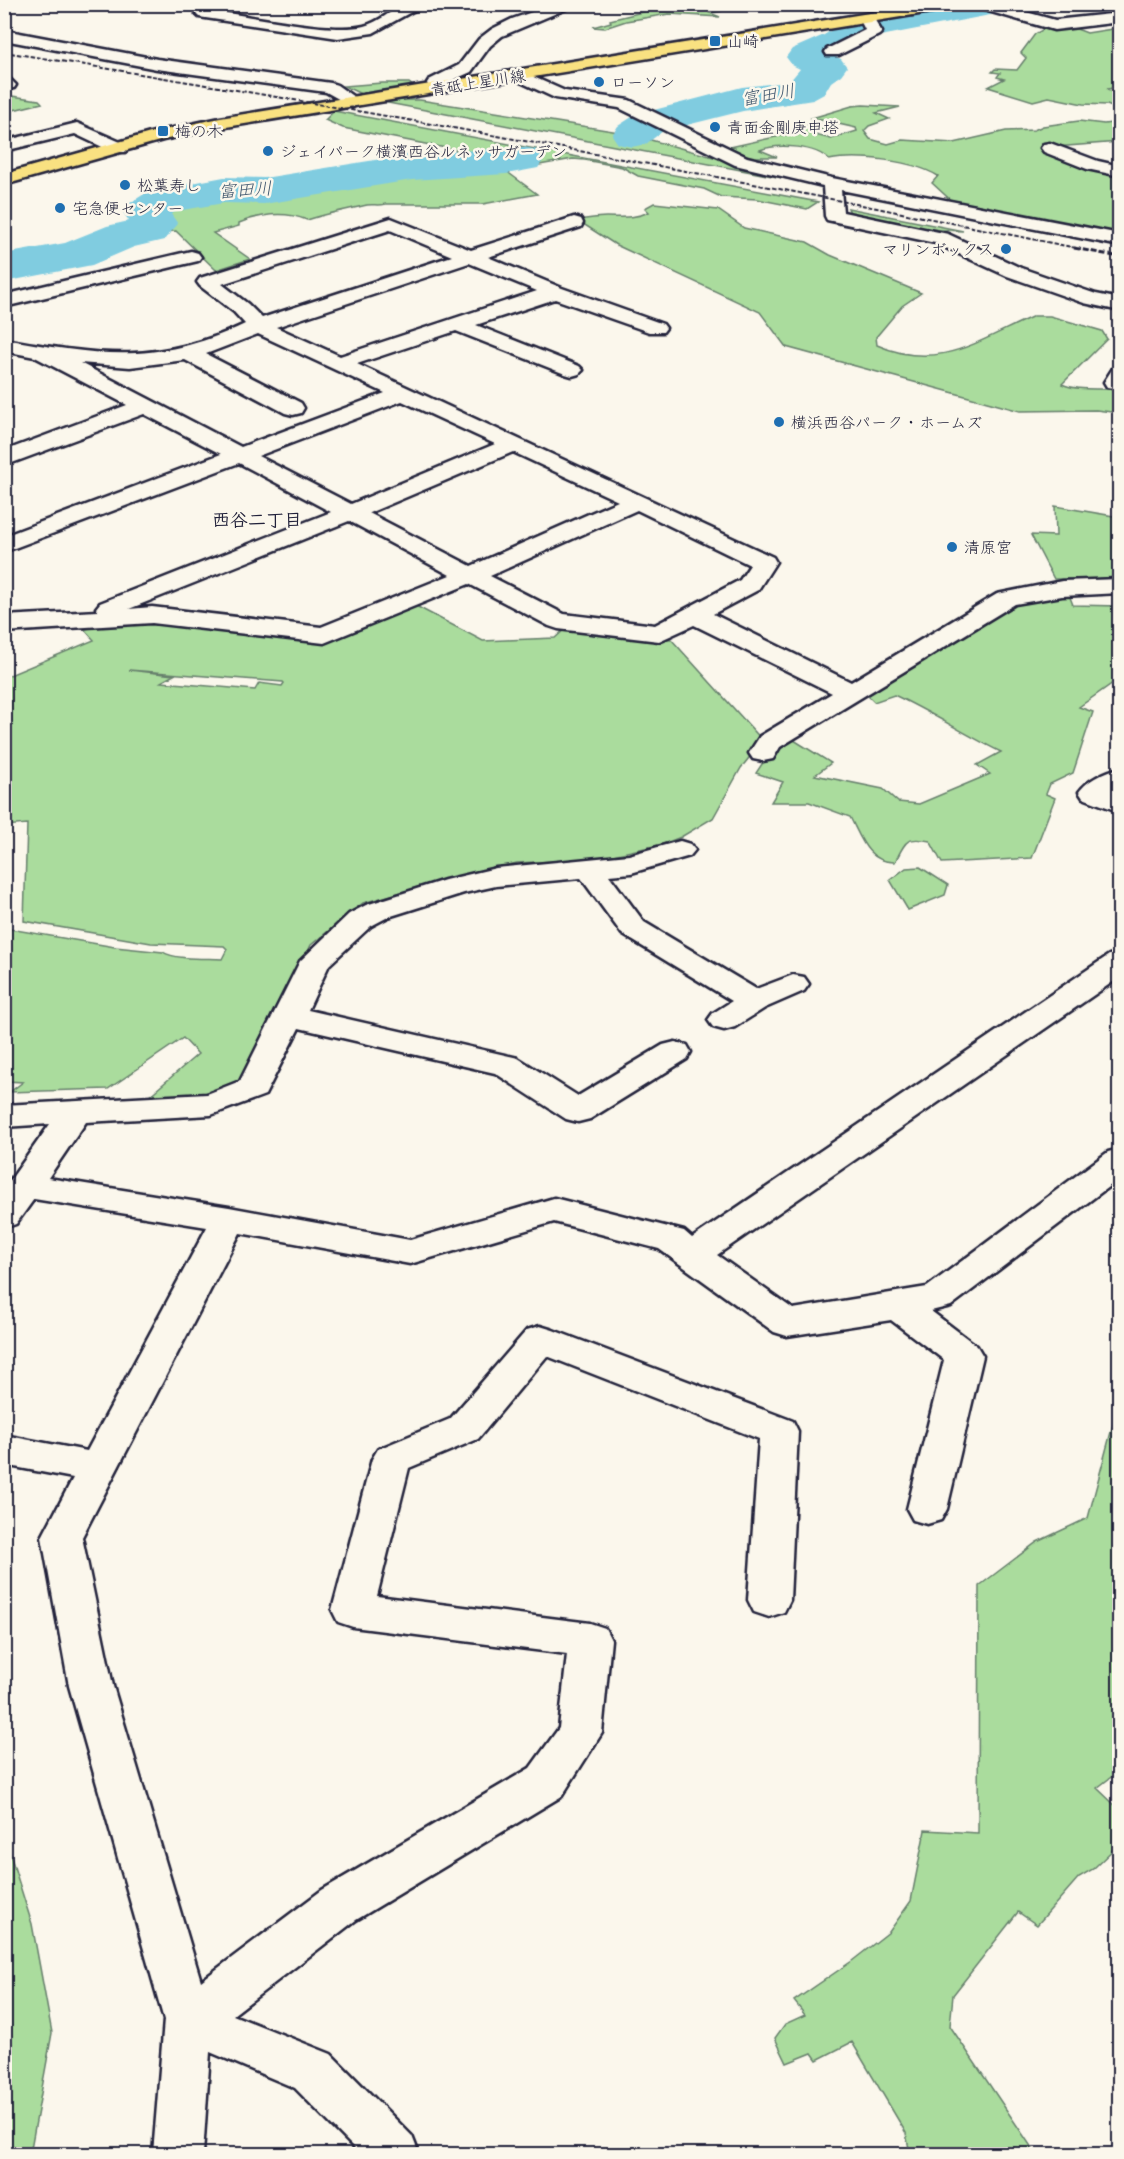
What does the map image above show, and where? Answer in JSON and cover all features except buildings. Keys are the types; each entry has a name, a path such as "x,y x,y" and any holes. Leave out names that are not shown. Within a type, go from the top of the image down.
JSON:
{"main road":[{"name":"青砥上星川線","path":"4,180 192,128 956,4"}],"street":[{"path":"218,4 212,6 204,14 338,33 368,30 412,7 411,4"},
{"path":"437,89 435,83 462,71 479,46 489,37 516,23 571,4"},
{"path":"985,7 1064,26 1119,17"},
{"path":"833,52 874,32 868,20"},
{"path":"4,35 157,64 331,88 353,102"},
{"path":"520,76 561,95 623,104 741,160 832,183 1119,240"},
{"path":"4,146 77,128 119,148"},
{"path":"1050,148 1093,165 1119,171"},
{"path":"832,183 834,216 941,238 1014,272 1091,299 1119,305"},
{"path":"4,345 42,352 146,360 187,353 215,345 258,326 574,223"},
{"path":"42,352 558,621 659,633 749,585 764,562 258,326 241,308 207,282 391,224 555,292 656,328"},
{"path":"4,301 191,257"},
{"path":"339,363 555,292"},
{"path":"458,325 572,370"},
{"path":"187,353 293,408"},
{"path":"1119,372 1115,382 1119,383"},
{"path":"4,545 404,393"},
{"path":"9,453 147,405"},
{"path":"82,619 352,512 513,444"},
{"path":"4,624 152,615 324,635 471,576 637,501"},
{"path":"762,753 770,742 1006,599 1048,590 1119,586"},
{"path":"692,614 853,693"},
{"path":"1119,776 1093,792 1119,804"},
{"path":"4,1116 74,1114 211,1104 253,1088 316,961 360,920 376,911 456,886 496,877 632,864 680,850"},
{"path":"589,868 633,928 754,1001"},
{"path":"692,1255 1112,977"},
{"path":"724,1020 754,1001 793,984"},
{"path":"290,1016 506,1065 578,1111 675,1052"},
{"path":"4,1216 74,1114"},
{"path":"25,1186 229,1219 410,1252 554,1210 671,1240 788,1323 898,1306 938,1297 1119,1160"},
{"path":"178,2154 188,2019 91,1686 62,1537 229,1219"},
{"path":"898,1306 964,1356 927,1509"},
{"path":"188,2019 339,1905 546,1782 580,1733 590,1640 353,1610 393,1459 464,1429 540,1339 779,1431 769,1600"},
{"path":"4,1450 97,1468"},
{"path":"188,2019 313,2071 394,2154"}],"green space":[{"path":"670,5 686,5 722,11 710,13 720,17 669,14 626,21 605,28 593,27 611,22 610,20"},
{"path":"1049,26 1069,26 1087,33 1119,28 1119,87 1107,89 1119,93 1119,110 1107,105 1083,104 1049,97 1033,101 988,87 1004,79 997,77 1000,73 992,72 995,69 1017,70 1026,58 1021,53 1035,34"},
{"path":"409,83 413,86 361,94 344,86"},
{"path":"5,95 39,100 42,103 5,112"},
{"path":"420,100 625,133 809,183 383,102"},
{"path":"863,105 900,107 876,113 889,119 869,126 864,131 870,139 888,144 902,140 954,143 1006,131 1034,130 1043,126 1079,121 1104,124 1119,122 1119,142 1054,147 1119,174 1119,237 956,205 932,183 938,176 915,166 870,158 829,160 807,149 787,146 760,150 777,157 749,157 730,147 789,134 791,130 816,123 830,127 815,132 815,135 831,139 857,131 856,128 812,118"},
{"path":"334,111 818,202 807,209 757,199 721,197 704,189 638,176 622,167 573,159 506,171 537,194 483,204 367,205 307,220 282,215 247,220 239,223 239,226 213,233 250,259 216,270 176,231 152,233 160,226 152,212 178,200 192,197 294,189 442,168 502,168 508,166 487,156 343,128 325,120"},
{"path":"654,203 718,210 744,228 807,242 830,255 921,293 902,306 876,337 877,345 899,353 920,355 957,350 1034,316 1050,316 1102,331 1107,339 1062,384 1083,389 1119,390 1119,413 1096,410 1020,411 786,347 760,312 616,245 577,220 638,216 649,212 645,208"},
{"path":"848,208 963,231 924,229 856,216 850,213"},
{"path":"1055,506 1119,517 1119,579 1054,579 1031,535 1056,536"},
{"path":"1068,592 1073,605 1119,606 1119,681 1079,707 1093,712 1073,773 1050,784 1046,794 1055,798 1032,858 942,863 930,841 916,839 905,845 895,862 886,861 878,858 866,848 850,817 809,802 771,802 783,782 756,773 774,746 789,737 831,763 815,775 883,789 898,802 919,804 990,774 977,765 1001,752 894,695 874,702 866,694 1005,604"},
{"path":"414,605 483,641 555,638 565,629 671,639 764,742 741,768 713,818 681,837 663,844 595,859 517,863 466,874 363,903 311,945 246,1082 204,1093 148,1097 198,1054 183,1038 108,1089 10,1092 23,1082 5,1081 5,932 10,929 191,958 222,959 227,949 224,946 151,943 24,921 27,824 5,826 5,677 94,640 84,629 151,619 323,640","holes":["129,670 283,682 282,686 259,683 255,690 161,682 174,675"]},
{"path":"920,867 948,885 945,895 908,910 890,880 906,868"},
{"path":"1119,1402 1119,1771 1097,1788 1119,1809 1119,1844 1093,1869 1079,1877 1037,1925 1018,1912 953,1995 950,2026 1034,2151 1039,2154 910,2154 906,2133 852,2042 817,2060 812,2053 787,2063 775,2038 785,2024 805,2015 794,2001 889,1932 911,1901 925,1830 978,1833 979,1586 1037,1542 1088,1518"},
{"path":"4,1835 32,1924 52,2033 30,2154 5,2154"}],"waterway":[{"name":"富田川","path":"632,135 649,123 742,99 799,92 810,86 814,76 828,67 805,57 837,43 859,29 990,4"},
{"name":"富田川","path":"4,268 76,255 123,235 148,231 156,224 145,212 164,200 224,190 264,191 412,167 523,159"}],"railway":[{"path":"4,52 544,144 1081,249"},
{"path":"1074,248 1120,257"}],"place":[{"name":"山崎","path":"715,41"},
{"name":"ローソン","path":"599,82"},
{"name":"青面金剛庚申塔","path":"715,127"},
{"name":"梅の木","path":"163,131"},
{"name":"ジェイパーク横濱西谷ルネッサガーデン","path":"268,151"},
{"name":"松葉寿し","path":"125,185"},
{"name":"宅急便センター","path":"60,208"},
{"name":"マリンボックス","path":"1006,249"},
{"name":"横浜西谷パーク・ホームズ","path":"779,422"},
{"name":"清原宮","path":"952,547"}],"district":[{"name":"西谷二丁目","path":"257,520"}]}
